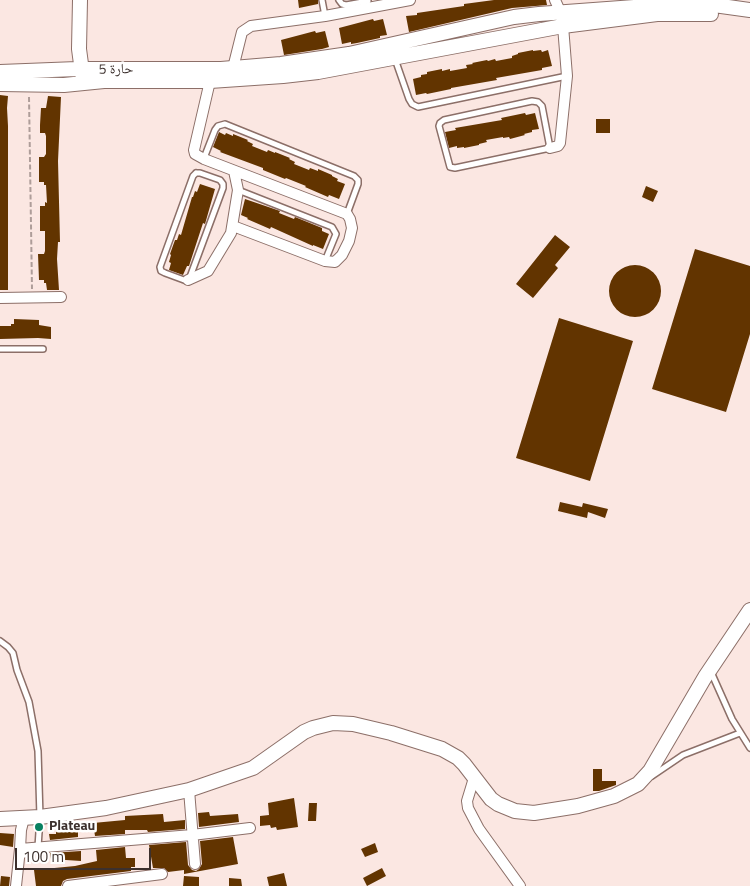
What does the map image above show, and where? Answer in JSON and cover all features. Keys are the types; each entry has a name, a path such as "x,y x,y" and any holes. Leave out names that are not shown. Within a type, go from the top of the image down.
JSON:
{"street":[{"path":"76,77 80,0"},
{"path":"231,74 241,37 247,28 251,26 325,16 368,3 410,0"},
{"path":"231,74 349,54 558,6 675,6 749,14"},
{"path":"550,148 558,146 560,143 567,76 563,26 558,6"},
{"path":"231,74 318,72 563,26 657,14 675,6"},
{"name":"حارة 5","path":"0,72 76,77 104,81 210,81 231,74"},
{"name":"حارة 5","path":"0,84 29,84 76,77 231,74"},
{"path":"210,81 194,150 195,154 347,214 352,228 350,241 342,255 335,262 325,261 233,226"},
{"path":"188,280 208,272 228,241 233,226 238,190 234,171"},
{"path":"0,298 61,297"},
{"path":"0,819 40,817 106,808 189,790 241,774 253,768 304,732 332,723 353,724 391,733 442,749 458,758 484,792 498,804 515,811 525,813 578,806 614,796 630,789 650,771 710,670 750,610"},
{"path":"474,778 467,801 468,808 480,829 520,886"},
{"path":"189,790 195,864"},
{"path":"16,886 21,830 24,818"},
{"path":"20,849 192,835 250,828"},
{"path":"68,886 111,883 162,874"}],"lane":[{"path":"322,0 325,16"},
{"path":"339,0 342,4 346,5 368,3"},
{"path":"395,57 409,99 412,104 418,107 567,76"},
{"path":"532,100 542,106 550,148 456,168 450,167 439,126 444,120 532,100"},
{"path":"204,159 215,130 218,126 225,124 354,176 358,180 358,184 347,214"},
{"path":"196,173 200,173 220,180 223,188 188,280 165,273 161,271 160,267 193,176 196,173"},
{"path":"238,190 332,227 336,234 325,261"},
{"path":"0,349 43,349"},
{"path":"0,641 12,653 29,702 38,751 40,817 38,848"},
{"path":"710,670 732,719 750,748"},
{"path":"644,778 652,776 683,755 740,733"}],"path":[{"path":"29,84 32,298"}],"building":[{"path":"298,0 318,0 318,4 299,8"},
{"path":"494,0 546,0 547,5 512,8 409,32 406,16"},
{"path":"373,19 374,21 383,19 387,35 357,43 342,44 339,28"},
{"path":"315,31 316,33 325,31 329,47 284,55 281,40"},
{"path":"541,50 542,52 548,50 552,66 542,68 542,70 496,78 497,80 416,95 413,79 427,74 427,72 467,68 466,65 472,63 512,58 512,56 518,53"},
{"path":"0,95 8,96 8,290 0,290"},
{"path":"48,96 61,97 58,161 60,242 58,242 57,259 59,290 47,290 44,280 39,280 38,254 44,254 45,251 45,231 40,231 40,206 45,206 45,202 47,203 46,185 44,185 44,182 39,182 39,157 44,157 46,154 46,136 45,133 40,133 40,125 41,108 46,108"},
{"path":"525,113 526,115 535,113 539,129 510,139 509,137 503,137 486,140 487,142 479,145 449,148 445,132 456,130 455,128 502,120 501,118"},
{"path":"596,119 610,119 610,133 596,133"},
{"path":"219,132 225,135 226,133 233,136 233,134 248,140 253,144 252,146 290,158 295,162 294,164 309,170 310,168 318,171 318,169 332,175 338,179 337,181 345,184 339,199 329,195 328,197 306,186 263,170 263,168 220,152 213,147"},
{"path":"200,184 215,189 205,224 203,223 189,266 187,266 183,275 169,270 171,263 169,262 170,254 175,240 177,240 179,234 181,235 192,197 195,191 197,192"},
{"path":"646,186 658,191 653,202 642,197"},
{"path":"245,199 322,228 322,231 329,234 323,249 247,219 241,215"},
{"path":"555,235 570,247 555,265 558,268 533,298 516,284"},
{"path":"695,249 750,266 750,334 726,412 652,389"},
{"path":"635,265 649,269 657,277 661,291 657,305 649,313 635,317 621,313 613,305 609,291 613,277 621,269"},
{"path":"559,318 633,341 590,481 516,458"},
{"path":"14,319 39,320 39,325 51,327 51,339 0,339 0,326 11,326 11,324 14,324"},
{"path":"560,502 582,507 583,503 608,509 605,518 588,512 587,518 558,511"},
{"path":"593,769 602,769 602,781 616,781 616,785 599,791 593,791"},
{"path":"294,798 298,827 277,830 276,827 271,828 270,825 260,826 260,816 269,815 268,803"},
{"path":"309,803 317,803 316,821 308,821"},
{"path":"209,812 210,816 238,814 239,822 199,827 198,813"},
{"path":"163,814 164,822 185,820 185,829 148,832 147,830 125,830 125,834 95,836 93,823 125,820 125,816"},
{"path":"66,825 67,832 78,832 78,837 50,840 49,834 56,834 56,826"},
{"path":"0,833 14,834 13,847 0,845"},
{"path":"233,837 238,864 184,874 184,870 168,872 164,868 153,868 149,845 186,842 188,865 192,870 196,871 202,864 200,841"},
{"path":"375,843 378,852 365,857 361,849"},
{"path":"125,847 126,858 135,858 135,867 131,867 131,871 67,879 63,881 61,886 36,886 34,870 75,866 97,861 96,850"},
{"path":"81,851 81,861 51,859 50,853"},
{"path":"382,868 386,876 367,886 363,878"},
{"path":"284,873 287,886 269,886 267,877"},
{"path":"1,876 10,877 9,886 0,886"},
{"path":"184,876 199,877 199,886 183,886"},
{"path":"229,878 241,879 242,886 229,886"}],"place":[{"name":"Plateau","path":"39,827"}]}
